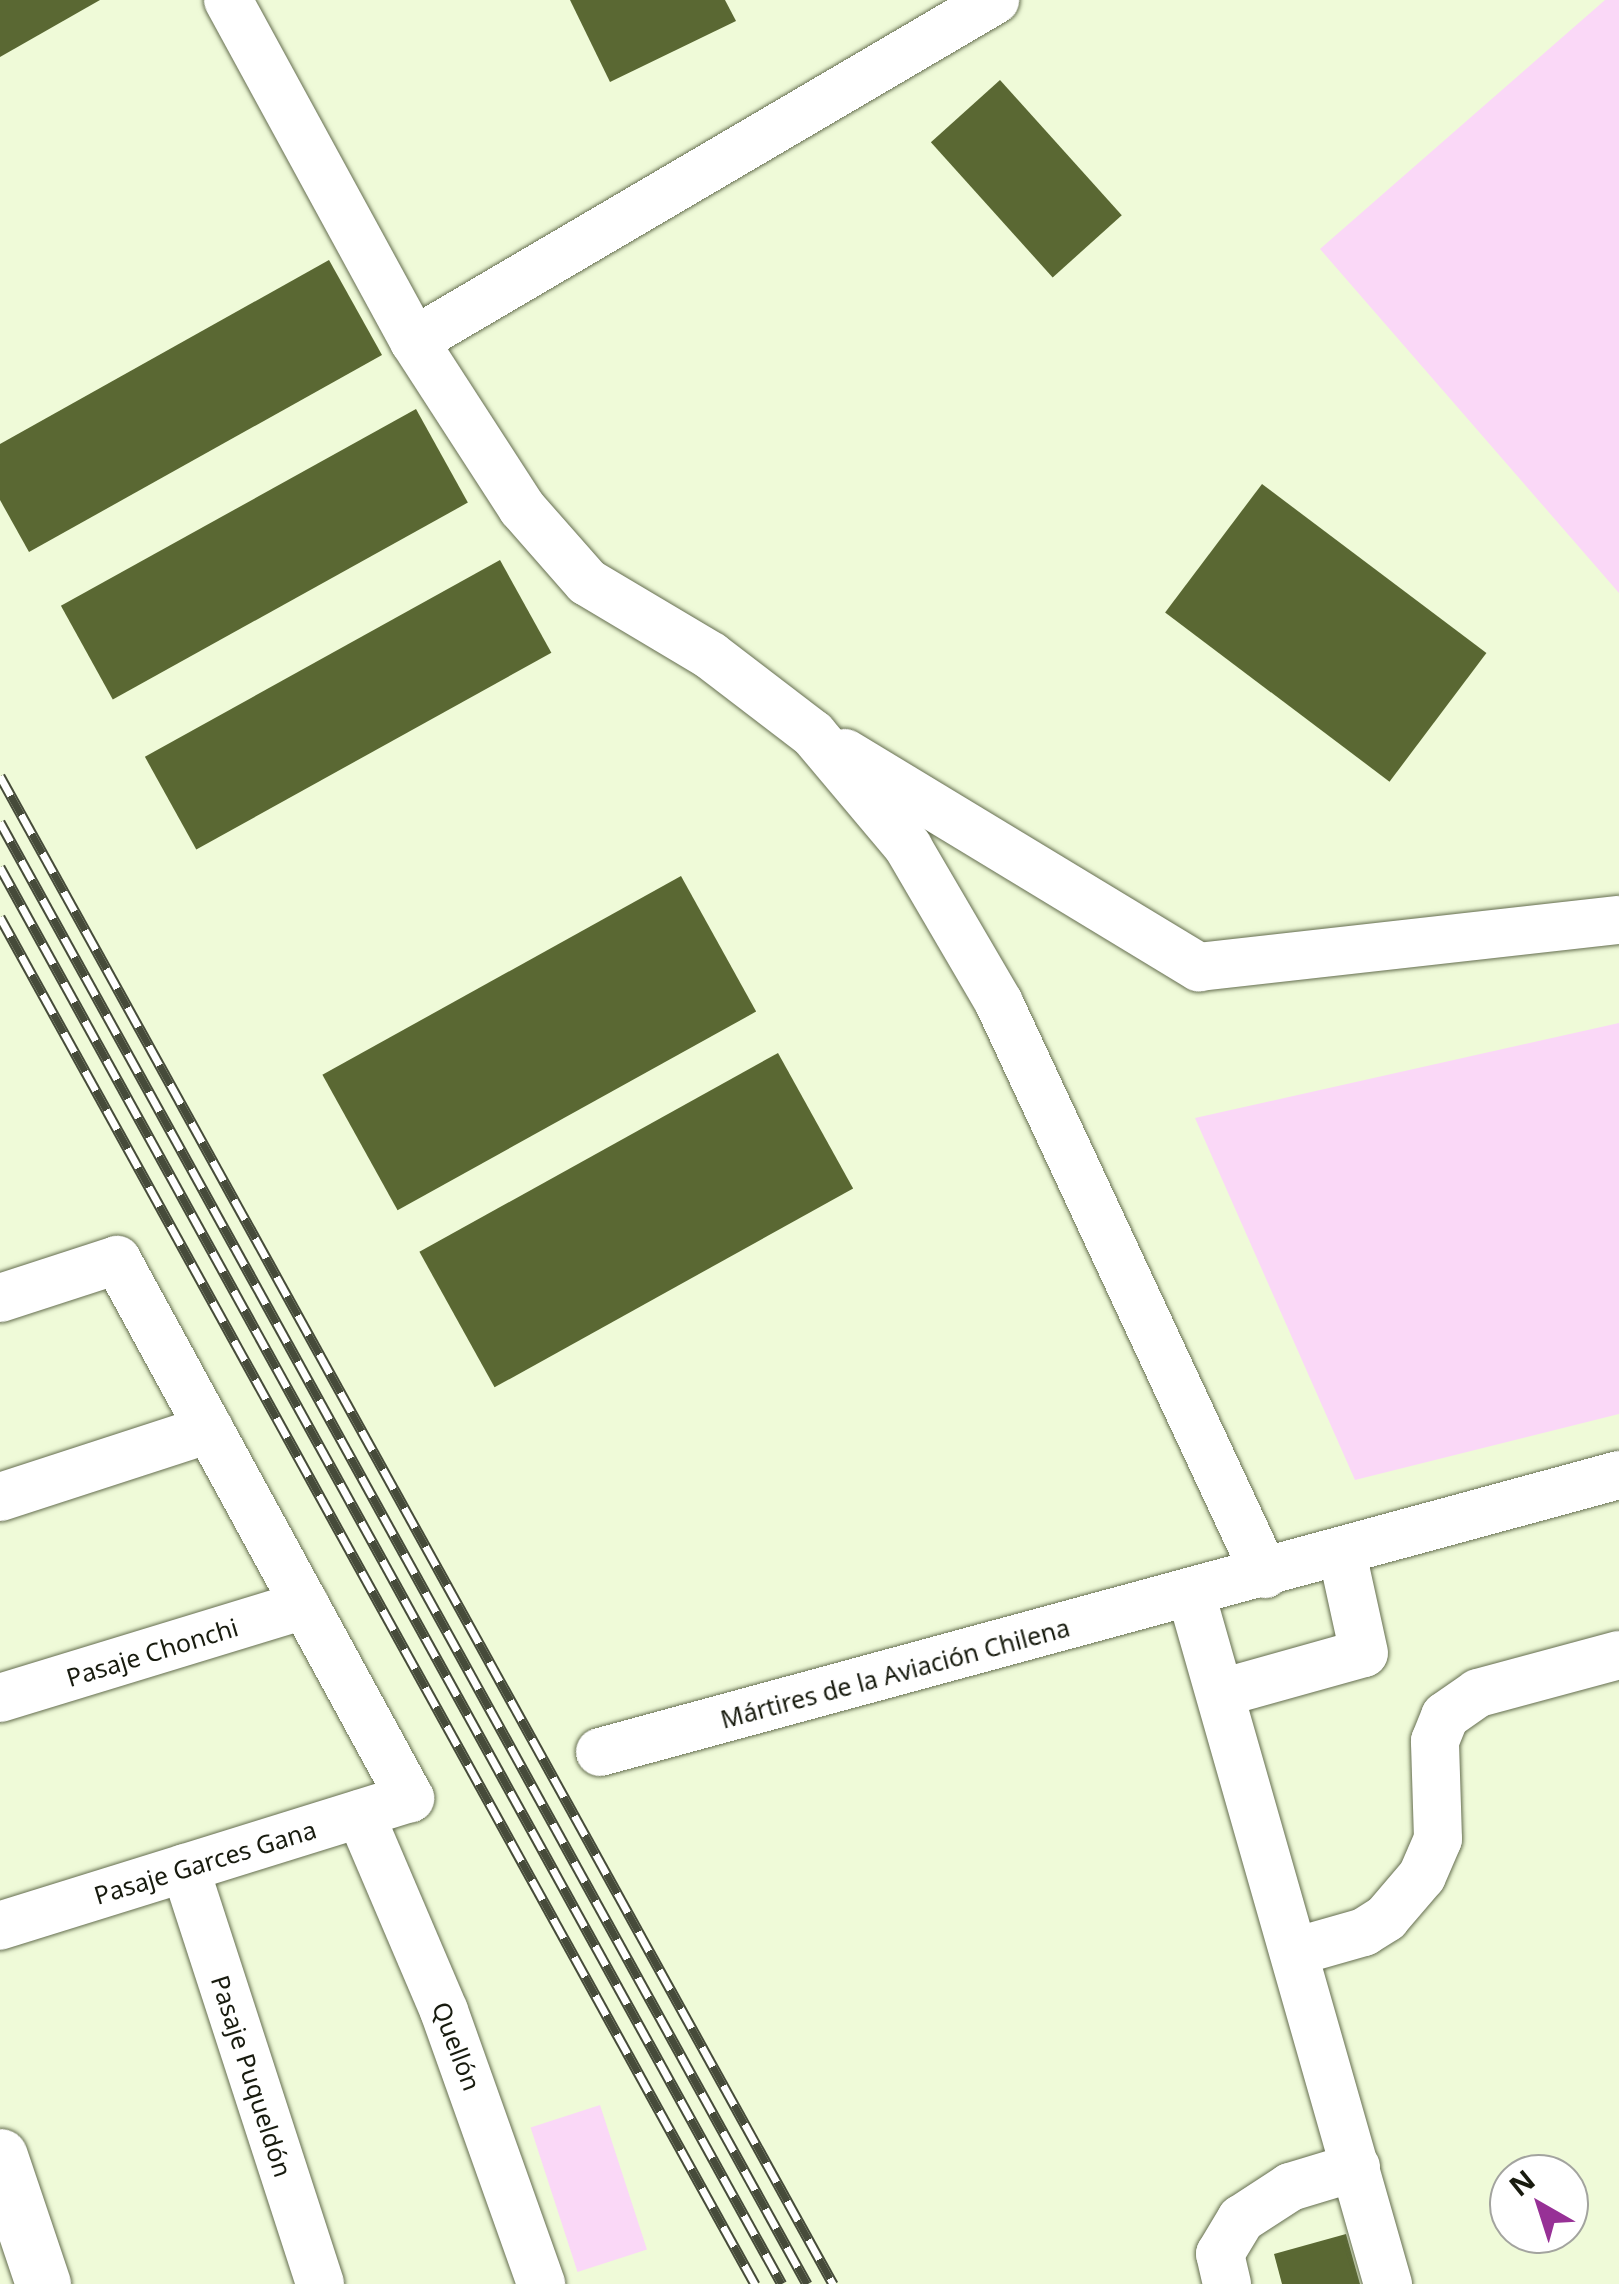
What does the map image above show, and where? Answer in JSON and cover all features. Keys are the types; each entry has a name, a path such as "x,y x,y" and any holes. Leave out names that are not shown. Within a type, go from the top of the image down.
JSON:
{"main road":[{"path":"0,2156 44,2284"}],"street":[{"path":"228,0 414,341 522,508 587,582 710,656 814,734 1198,967 1619,920"},
{"path":"414,341 994,0"},
{"path":"814,734 908,846 1000,1003 1265,1574"},
{"path":"1,1295 116,1260 304,1605"},
{"path":"0,1497 209,1429"},
{"name":"Mártires de la Aviación Chilena","path":"600,1752 1619,1475"},
{"path":"1221,1694 1364,1652 1342,1553"},
{"path":"1191,1594 1388,2284"},
{"name":"Pasaje Chonchi","path":"0,1698 304,1605"},
{"name":"Pasaje Garces Gana","path":"0,1926 410,1798 304,1605"},
{"path":"1294,1952 1364,1932 1386,1918 1422,1876 1438,1839 1435,1740 1445,1716 1478,1692 1619,1655"},
{"name":"Quellón","path":"360,1814 444,2011 541,2284"},
{"name":"Pasaje Puqueldón","path":"185,1868 320,2284"},
{"path":"1227,2284 1220,2254 1241,2219 1290,2187 1356,2167"}],"shaded area":[{"path":"1605,0 1619,0 1619,593 1320,249"},
{"path":"1619,1023 1619,1414 1355,1480 1195,1118"},
{"path":"600,2105 647,2250 578,2272 531,2128"}],"building":[{"path":"0,0 100,0 0,57"},
{"path":"570,0 725,0 736,21 610,82"},
{"path":"1000,80 1122,215 1053,277 931,142"},
{"path":"329,260 382,355 29,552 0,500 0,444"},
{"path":"416,409 468,503 113,699 61,606"},
{"path":"1262,484 1486,653 1390,782 1165,613"},
{"path":"500,560 551,653 196,850 145,757"},
{"path":"681,876 756,1012 398,1210 322,1075"},
{"path":"778,1053 853,1189 495,1387 419,1252"},
{"path":"1346,2234 1360,2284 1282,2284 1274,2254"}],"railway":[{"path":"0,776 833,2284"},
{"path":"0,822 807,2284"},
{"path":"0,867 782,2284"},
{"path":"0,917 755,2284"}]}
